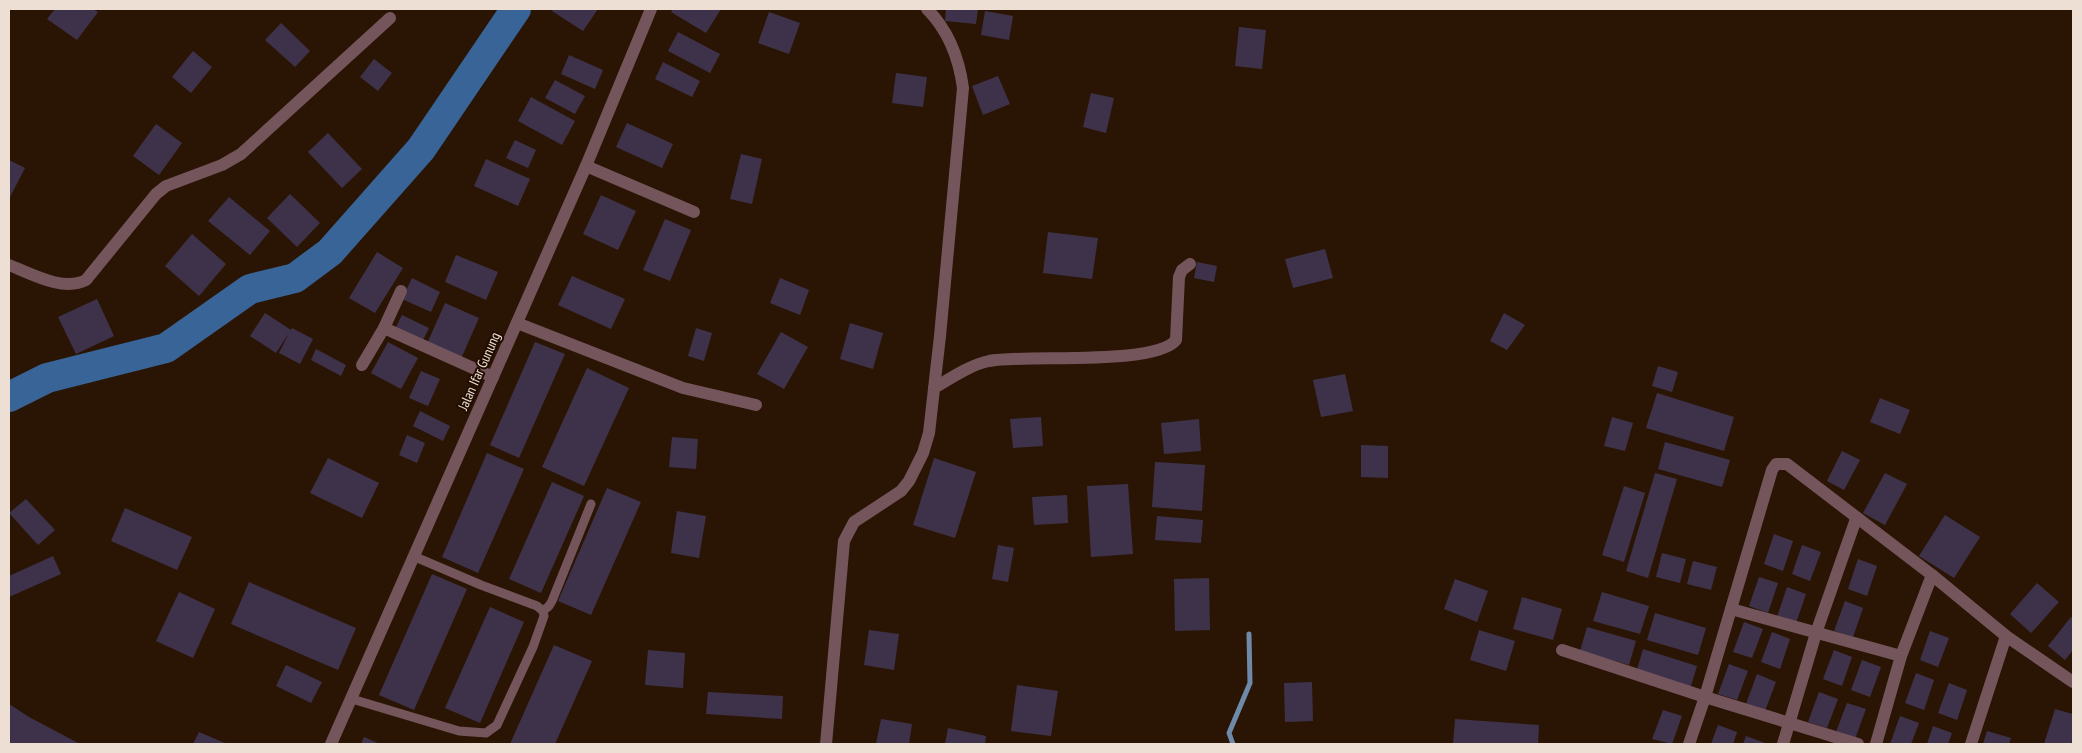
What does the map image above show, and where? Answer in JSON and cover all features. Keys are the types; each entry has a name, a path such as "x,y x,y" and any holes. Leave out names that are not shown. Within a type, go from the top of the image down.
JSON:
{"street":[{"name":"Jalan Ifar Gunung","path":"331,744 586,166 652,9"},
{"path":"826,744 844,540 854,522 901,491 909,481 923,453 929,433 963,88 960,64 936,18 927,9"},
{"path":"9,266 66,285 78,285 86,280 156,194 166,186 222,165 241,154 390,18"},
{"path":"586,166 694,212"},
{"path":"934,388 963,371 987,362 1012,358 1130,355 1159,350 1172,345 1176,340 1179,277 1182,270 1190,264"},
{"path":"362,365 384,328 401,291"},
{"path":"517,323 684,388 756,405"},
{"path":"384,328 493,377"},
{"path":"1689,744 1705,697 1772,470 1776,464 1787,464 1856,519 1932,575 2006,636 2073,682"},
{"path":"1783,744 1816,633 1856,519"},
{"path":"1876,744 1901,656 1932,575"},
{"path":"1731,610 1901,656"},
{"path":"1971,744 2006,636"},
{"path":"1562,650 1705,697 1858,744"}],"lane":[{"path":"542,611 552,601 591,504"},
{"path":"352,699 458,730 486,733 497,725 533,647 543,622 542,611 537,606 413,556"}],"building":[{"path":"55,9 93,9 98,12 77,40 47,19"},
{"path":"553,9 598,9 583,31 552,11"},
{"path":"673,9 721,9 706,33 671,12"},
{"path":"946,9 978,9 976,24 945,21"},
{"path":"985,11 1013,16 1009,40 981,35"},
{"path":"769,12 800,23 789,54 758,43"},
{"path":"281,23 310,51 295,67 265,40"},
{"path":"1239,27 1266,30 1262,69 1235,66"},
{"path":"678,32 720,54 710,73 668,51"},
{"path":"193,51 212,67 191,93 172,77"},
{"path":"569,55 603,70 595,89 561,74"},
{"path":"374,59 392,73 378,91 360,77"},
{"path":"663,62 700,81 692,97 655,79"},
{"path":"896,73 927,77 923,107 892,103"},
{"path":"998,76 1010,104 983,115 972,86"},
{"path":"555,80 585,96 575,114 545,98"},
{"path":"1091,93 1114,98 1106,133 1083,127"},
{"path":"531,97 575,121 562,145 518,121"},
{"path":"627,123 673,144 662,168 616,147"},
{"path":"156,124 182,143 159,175 133,156"},
{"path":"328,133 362,169 342,188 308,152"},
{"path":"515,140 536,150 528,168 506,158"},
{"path":"741,154 762,159 752,204 730,199"},
{"path":"486,159 530,179 518,206 474,186"},
{"path":"9,160 25,168 9,199"},
{"path":"290,194 320,223 297,247 267,218"},
{"path":"601,195 636,211 618,250 583,234"},
{"path":"229,197 270,231 250,255 208,221"},
{"path":"665,219 691,230 670,281 643,270"},
{"path":"1048,232 1098,238 1092,279 1043,273"},
{"path":"192,234 226,264 199,296 165,266"},
{"path":"1325,249 1333,278 1293,288 1285,259"},
{"path":"377,252 403,268 375,313 349,298"},
{"path":"456,255 498,272 486,300 445,282"},
{"path":"1197,262 1217,266 1214,282 1194,278"},
{"path":"572,276 625,299 611,329 558,305"},
{"path":"412,278 440,292 431,312 402,299"},
{"path":"780,278 809,290 800,315 770,303"},
{"path":"97,299 114,336 76,354 58,317"},
{"path":"445,303 479,318 460,361 426,346"},
{"path":"265,313 291,330 292,328 313,339 300,364 279,353 289,333 276,353 250,336"},
{"path":"1504,313 1525,325 1507,350 1490,341"},
{"path":"402,315 429,328 422,342 395,329"},
{"path":"850,323 883,333 873,369 840,359"},
{"path":"696,328 712,333 704,361 688,356"},
{"path":"781,332 808,347 784,389 757,374"},
{"path":"388,342 418,358 401,389 371,373"},
{"path":"535,342 565,354 519,458 490,445"},
{"path":"316,349 346,365 341,376 311,360"},
{"path":"1658,366 1678,372 1672,392 1652,386"},
{"path":"587,368 629,388 584,486 542,467"},
{"path":"421,371 440,379 428,406 409,398"},
{"path":"1345,374 1353,411 1321,417 1313,380"},
{"path":"1657,393 1734,417 1724,451 1646,428"},
{"path":"1880,398 1910,410 1900,434 1870,422"},
{"path":"420,411 450,426 443,441 413,426"},
{"path":"1041,417 1043,446 1013,448 1010,419"},
{"path":"1612,417 1633,423 1625,451 1604,446"},
{"path":"1199,419 1201,451 1164,454 1161,423"},
{"path":"407,435 425,443 417,463 399,455"},
{"path":"672,437 698,439 696,469 669,467"},
{"path":"1665,442 1730,460 1722,487 1658,469"},
{"path":"1361,445 1388,446 1388,478 1361,477"},
{"path":"1842,451 1860,460 1844,490 1827,481"},
{"path":"487,453 524,469 478,573 442,557"},
{"path":"328,458 379,483 362,518 310,493"},
{"path":"934,458 976,472 955,538 913,525"},
{"path":"1155,462 1205,465 1202,511 1152,507"},
{"path":"1655,473 1677,479 1648,578 1626,571"},
{"path":"1885,473 1907,484 1885,525 1863,513"},
{"path":"552,482 584,496 541,593 509,579"},
{"path":"1128,484 1133,554 1091,557 1087,486"},
{"path":"1624,486 1645,493 1624,562 1602,555"},
{"path":"607,488 641,502 591,615 558,601"},
{"path":"1067,495 1068,523 1034,525 1032,497"},
{"path":"26,499 55,530 38,545 9,513"},
{"path":"125,508 192,537 177,570 111,541"},
{"path":"677,511 706,516 699,558 671,553"},
{"path":"1945,515 1980,537 1954,578 1919,556"},
{"path":"1157,516 1203,520 1201,543 1155,540"},
{"path":"1774,534 1793,541 1783,571 1764,564"},
{"path":"998,545 1014,548 1008,582 992,579"},
{"path":"1802,545 1821,552 1810,581 1792,574"},
{"path":"1662,553 1686,559 1680,583 1656,577"},
{"path":"53,556 61,574 9,597 9,576"},
{"path":"1858,559 1877,566 1867,596 1848,589"},
{"path":"1693,561 1717,567 1711,590 1687,584"},
{"path":"432,574 467,589 414,710 379,695"},
{"path":"1759,577 1778,583 1768,613 1749,606"},
{"path":"1209,578 1210,630 1175,631 1174,579"},
{"path":"1455,579 1488,591 1477,622 1444,609"},
{"path":"249,582 356,628 338,670 231,624"},
{"path":"2037,583 2059,602 2031,633 2010,614"},
{"path":"1787,587 1806,594 1796,623 1777,617"},
{"path":"179,592 215,609 193,658 156,641"},
{"path":"1602,592 1649,606 1640,634 1593,621"},
{"path":"1522,597 1562,609 1553,640 1513,629"},
{"path":"1845,601 1863,608 1853,637 1834,631"},
{"path":"490,607 524,622 480,723 445,708"},
{"path":"1655,613 1706,628 1698,655 1647,640"},
{"path":"2071,617 2073,618 2073,650 2065,660 2048,646"},
{"path":"1744,622 1763,629 1752,658 1733,652"},
{"path":"1587,627 1636,641 1629,665 1580,651"},
{"path":"869,630 899,634 894,670 864,665"},
{"path":"1479,630 1515,641 1506,671 1470,660"},
{"path":"1930,631 1949,638 1938,667 1920,660"},
{"path":"1772,632 1790,639 1780,669 1761,662"},
{"path":"554,645 592,661 555,744 510,744"},
{"path":"1643,649 1697,666 1690,689 1636,673"},
{"path":"648,650 685,653 683,688 645,685"},
{"path":"1834,650 1852,657 1842,686 1823,679"},
{"path":"1862,660 1881,667 1870,697 1851,690"},
{"path":"1729,664 1748,671 1737,700 1718,694"},
{"path":"286,665 322,682 311,703 276,686"},
{"path":"1916,673 1934,680 1924,710 1905,703"},
{"path":"1757,674 1776,682 1765,711 1746,704"},
{"path":"1312,682 1313,721 1285,722 1284,683"},
{"path":"1949,683 1967,690 1957,720 1938,713"},
{"path":"1017,685 1058,691 1051,736 1011,731"},
{"path":"708,692 783,696 782,719 706,714"},
{"path":"1819,692 1838,699 1827,728 1808,722"},
{"path":"1847,703 1866,709 1855,739 1836,732"},
{"path":"9,704 29,717 80,744 9,744"},
{"path":"2055,709 2073,714 2073,737 2071,744 2044,744"},
{"path":"1663,710 1682,716 1672,744 1652,739"},
{"path":"1900,716 1919,723 1911,744 1890,744"},
{"path":"881,719 912,724 909,744 876,744"},
{"path":"1455,719 1539,725 1538,744 1453,744"},
{"path":"1718,725 1737,732 1733,744 1711,744"},
{"path":"1933,726 1952,733 1948,744 1927,744"},
{"path":"948,728 986,736 985,744 945,744"},
{"path":"1987,731 2011,738 2009,744 1983,744"},
{"path":"199,732 227,744 193,744"},
{"path":"1746,736 1765,743 1743,744"},
{"path":"364,737 380,744 361,744"}],"waterway":[{"path":"9,397 47,378 166,348 250,289 295,278 330,252 421,149 516,9"},
{"path":"1233,744 1229,733 1250,683 1249,634"}]}
